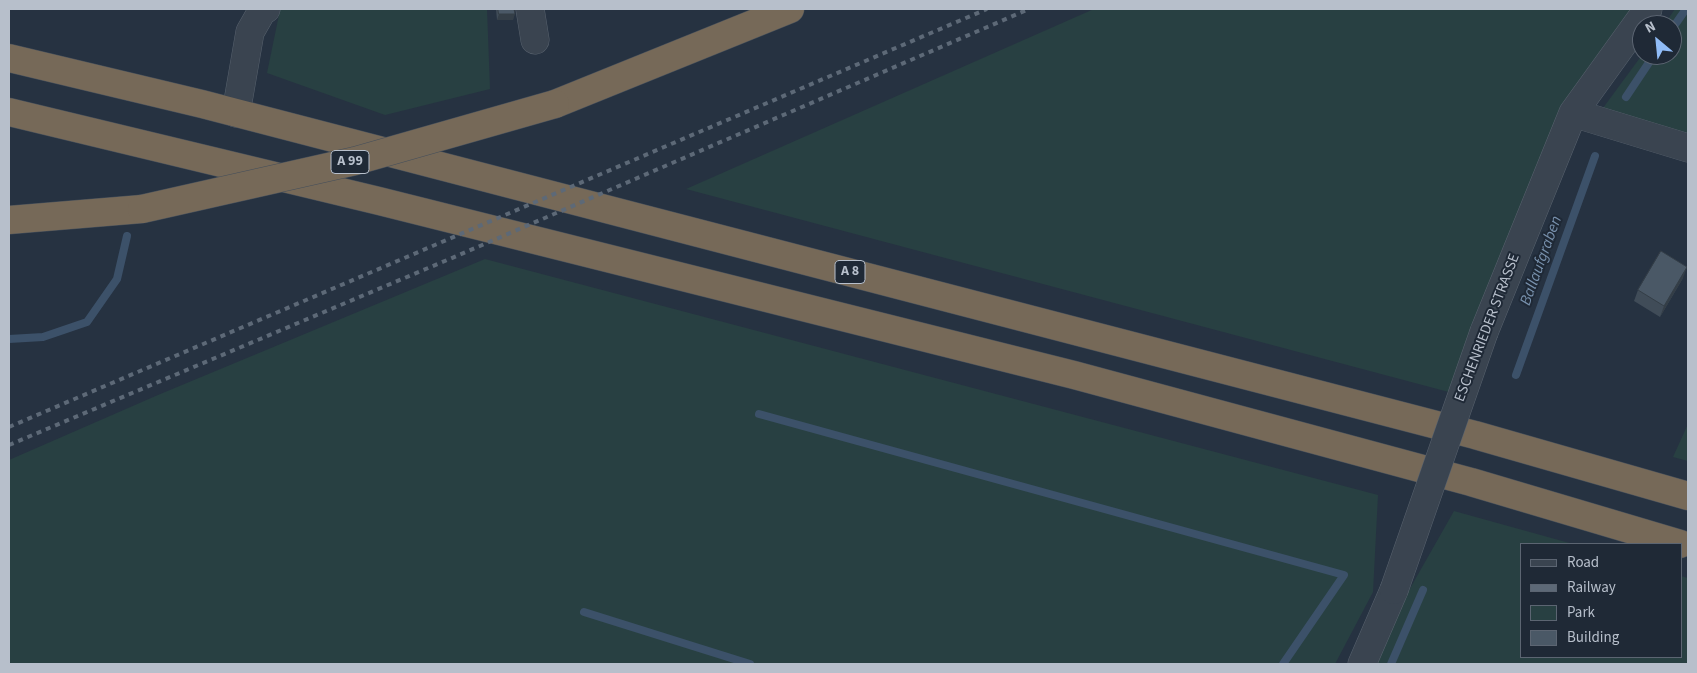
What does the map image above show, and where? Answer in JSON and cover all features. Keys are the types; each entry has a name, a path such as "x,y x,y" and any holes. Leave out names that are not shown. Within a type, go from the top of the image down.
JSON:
{"highway":[{"name":"A 99","path":"9,220 142,209 355,161 555,104 790,9"},
{"name":"A 8","path":"9,58 236,112 1465,432 1688,496"},
{"path":"9,112 398,206 1074,375 1471,482 1677,543"}],"street":[{"path":"236,112 250,32 262,11 266,9"},
{"path":"530,9 535,40"},
{"name":"ESCHENRIEDER STRASSE","path":"1362,664 1394,590 1484,332 1573,113 1648,9"},
{"path":"1573,113 1688,148"}],"green space":[{"path":"487,9 490,89 385,115 267,73 280,10"},
{"path":"1094,9 1639,9 1635,15 1632,15 1632,20 1573,113 1460,395 686,189"},
{"path":"1675,9 1688,9 1688,134 1603,108 1635,65 1682,65 1682,15 1671,15"},
{"path":"485,259 1378,495 1373,592 1335,664 9,664 9,460 158,395"},
{"path":"1688,424 1688,461 1673,457"},
{"path":"1454,511 1569,543 1520,543 1520,658 1682,658 1682,576 1688,578 1688,664 1376,664 1408,592"}],"building":[{"path":"498,9 514,9 515,14 499,14"},
{"path":"1661,251 1687,267 1664,306 1638,290"}],"waterway":[{"path":"1682,15 1686,9"},
{"path":"1626,97 1647,65"},
{"name":"Ballaufgraben","path":"1516,375 1595,156"},
{"path":"9,339 43,337 87,322 117,279 127,236"},
{"path":"759,414 1344,575 1283,664"},
{"name":"Ballaufgraben","path":"1391,664 1423,590"},
{"path":"584,612 750,664"}],"railway":[{"path":"9,427 987,9"},
{"path":"9,445 459,255 1029,9"}]}
